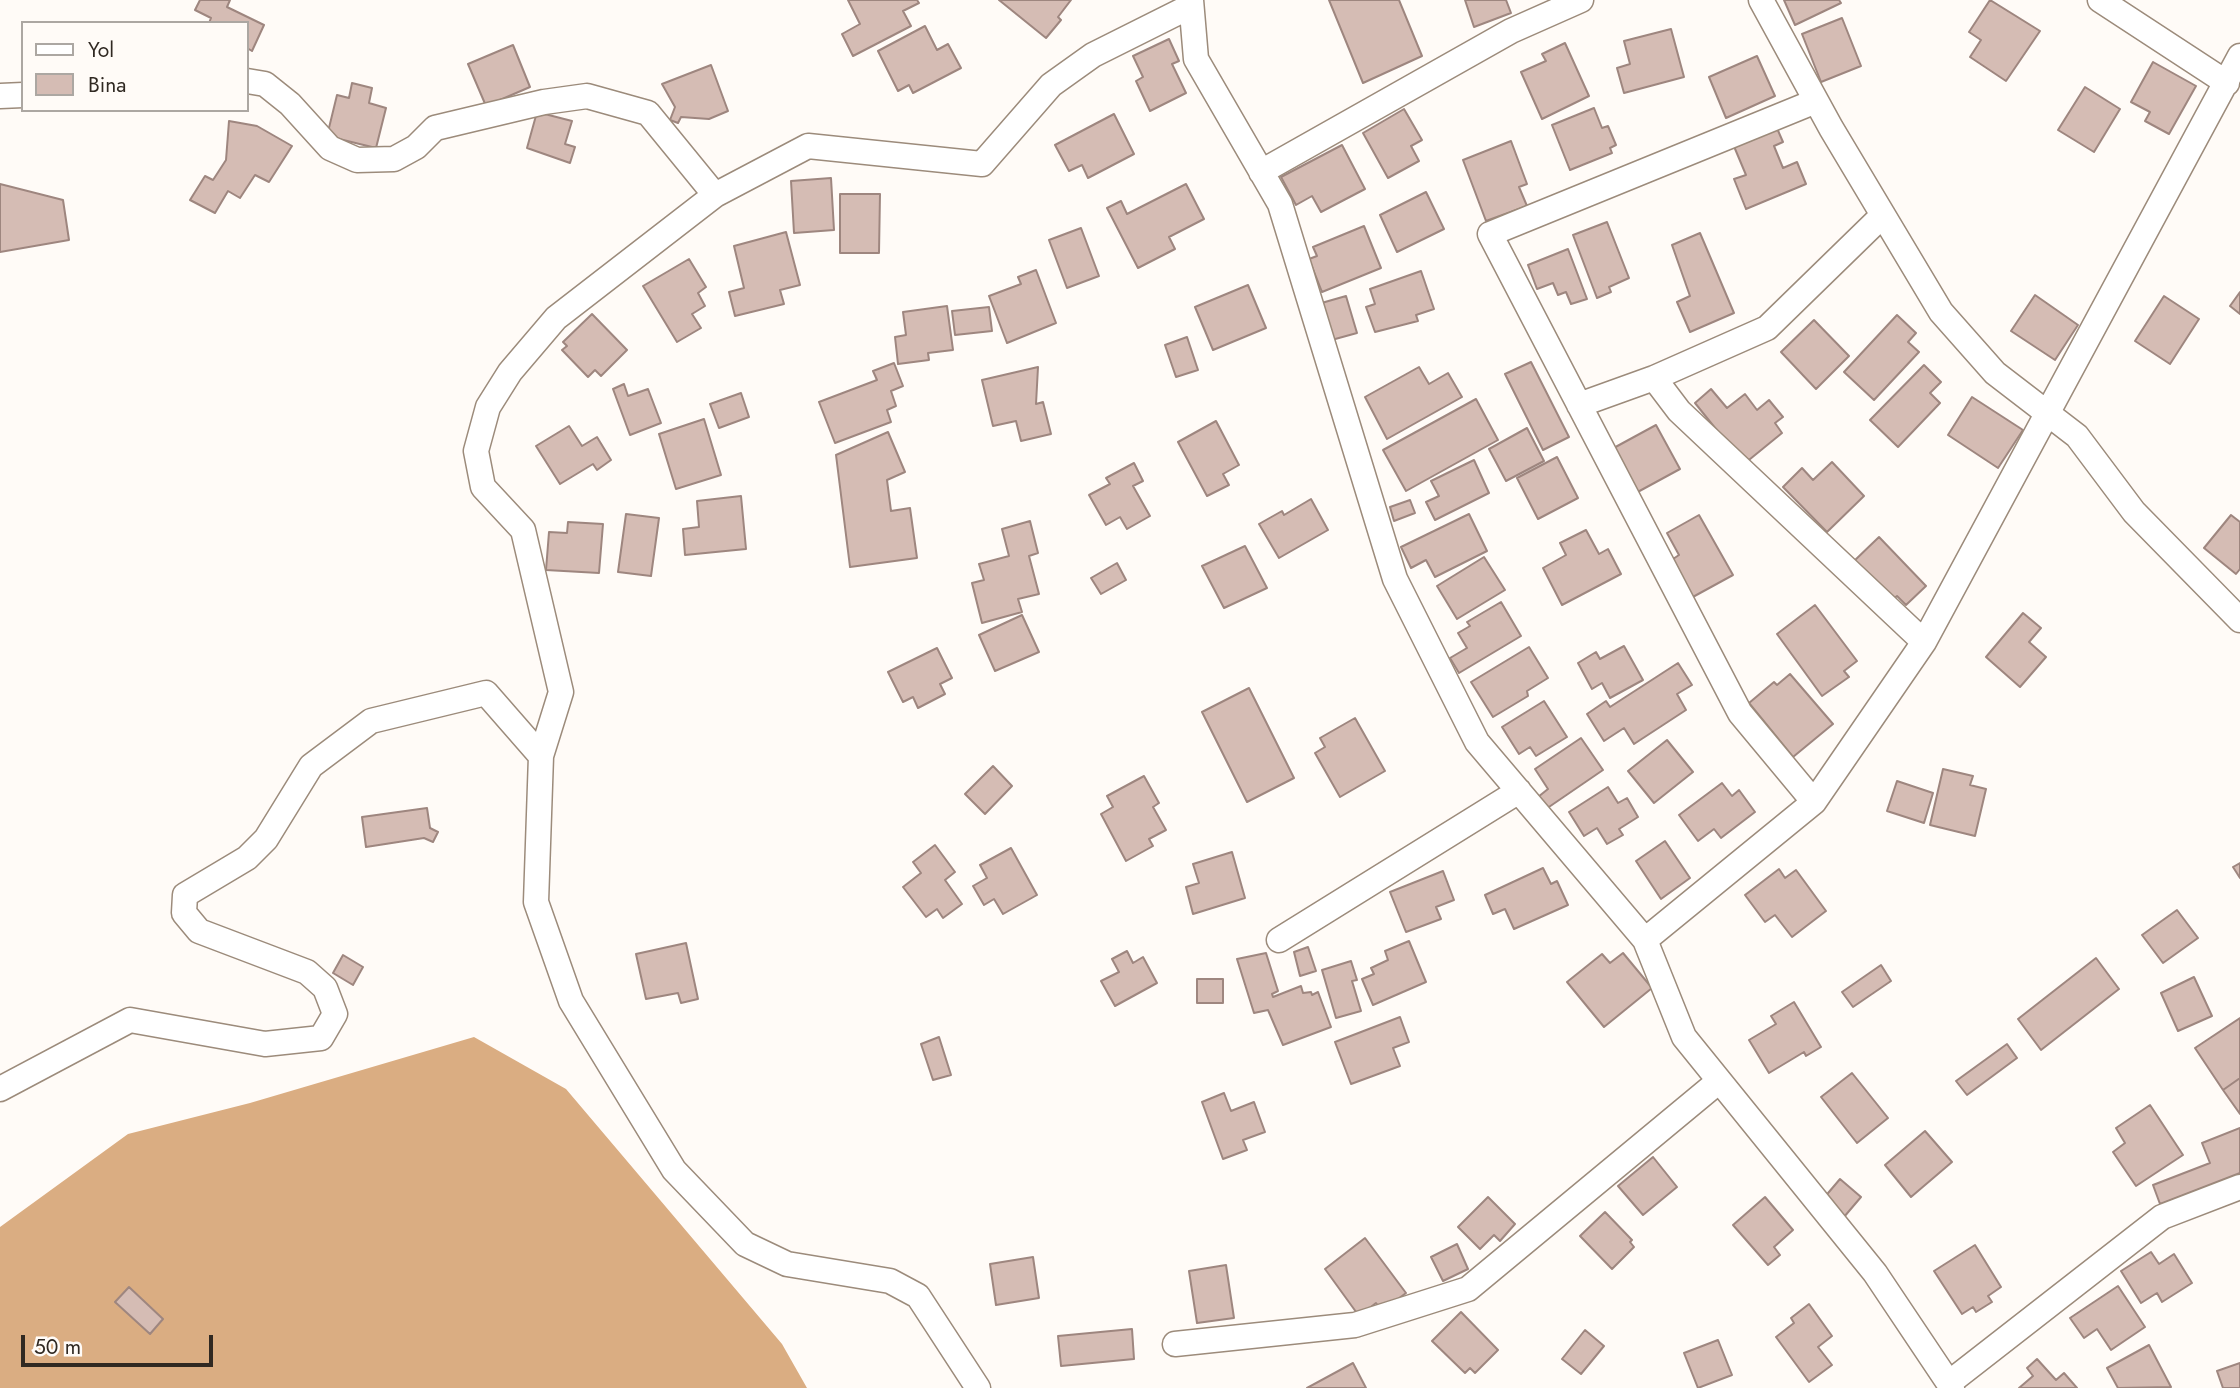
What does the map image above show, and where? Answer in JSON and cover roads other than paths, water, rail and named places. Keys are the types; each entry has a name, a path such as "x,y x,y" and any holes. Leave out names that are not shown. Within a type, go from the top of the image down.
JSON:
{"street":[{"path":"1261,172 1511,31 1581,0"},
{"path":"1761,0 1816,101 1941,313 1995,373 2046,416 2077,436 2134,512 2240,620"},
{"path":"2099,0 2227,83"},
{"path":"978,1388 918,1296 890,1281 788,1264 745,1244 674,1170 571,1001 536,902 541,756 561,692 523,530 482,488 476,451 488,407 509,372 556,317 715,195 808,146 982,164 1051,85 1093,55 1191,3 1196,59 1280,204 1395,579 1477,742 1645,940 1684,1037 1875,1273 1950,1385 2162,1217 2240,1187"},
{"path":"1645,940 1814,802 1924,642 2240,56"},
{"path":"248,81 265,84 290,104 330,148 357,160 394,159 416,147 435,128 544,102 587,96 648,113 715,195"},
{"path":"0,96 21,95"},
{"path":"1814,802 1740,713 1490,234 1816,101"},
{"path":"1579,405 1654,378 1767,328 1883,215"},
{"path":"1654,378 1679,411 1924,642"},
{"path":"0,1089 130,1020 265,1044 321,1038 335,1014 325,988 307,972 199,932 184,913 185,895 247,858 266,839 311,766 372,721 486,693 541,756"},
{"path":"1279,940 1519,791"},
{"path":"1175,1344 1355,1325 1468,1289 1719,1081"}]}
